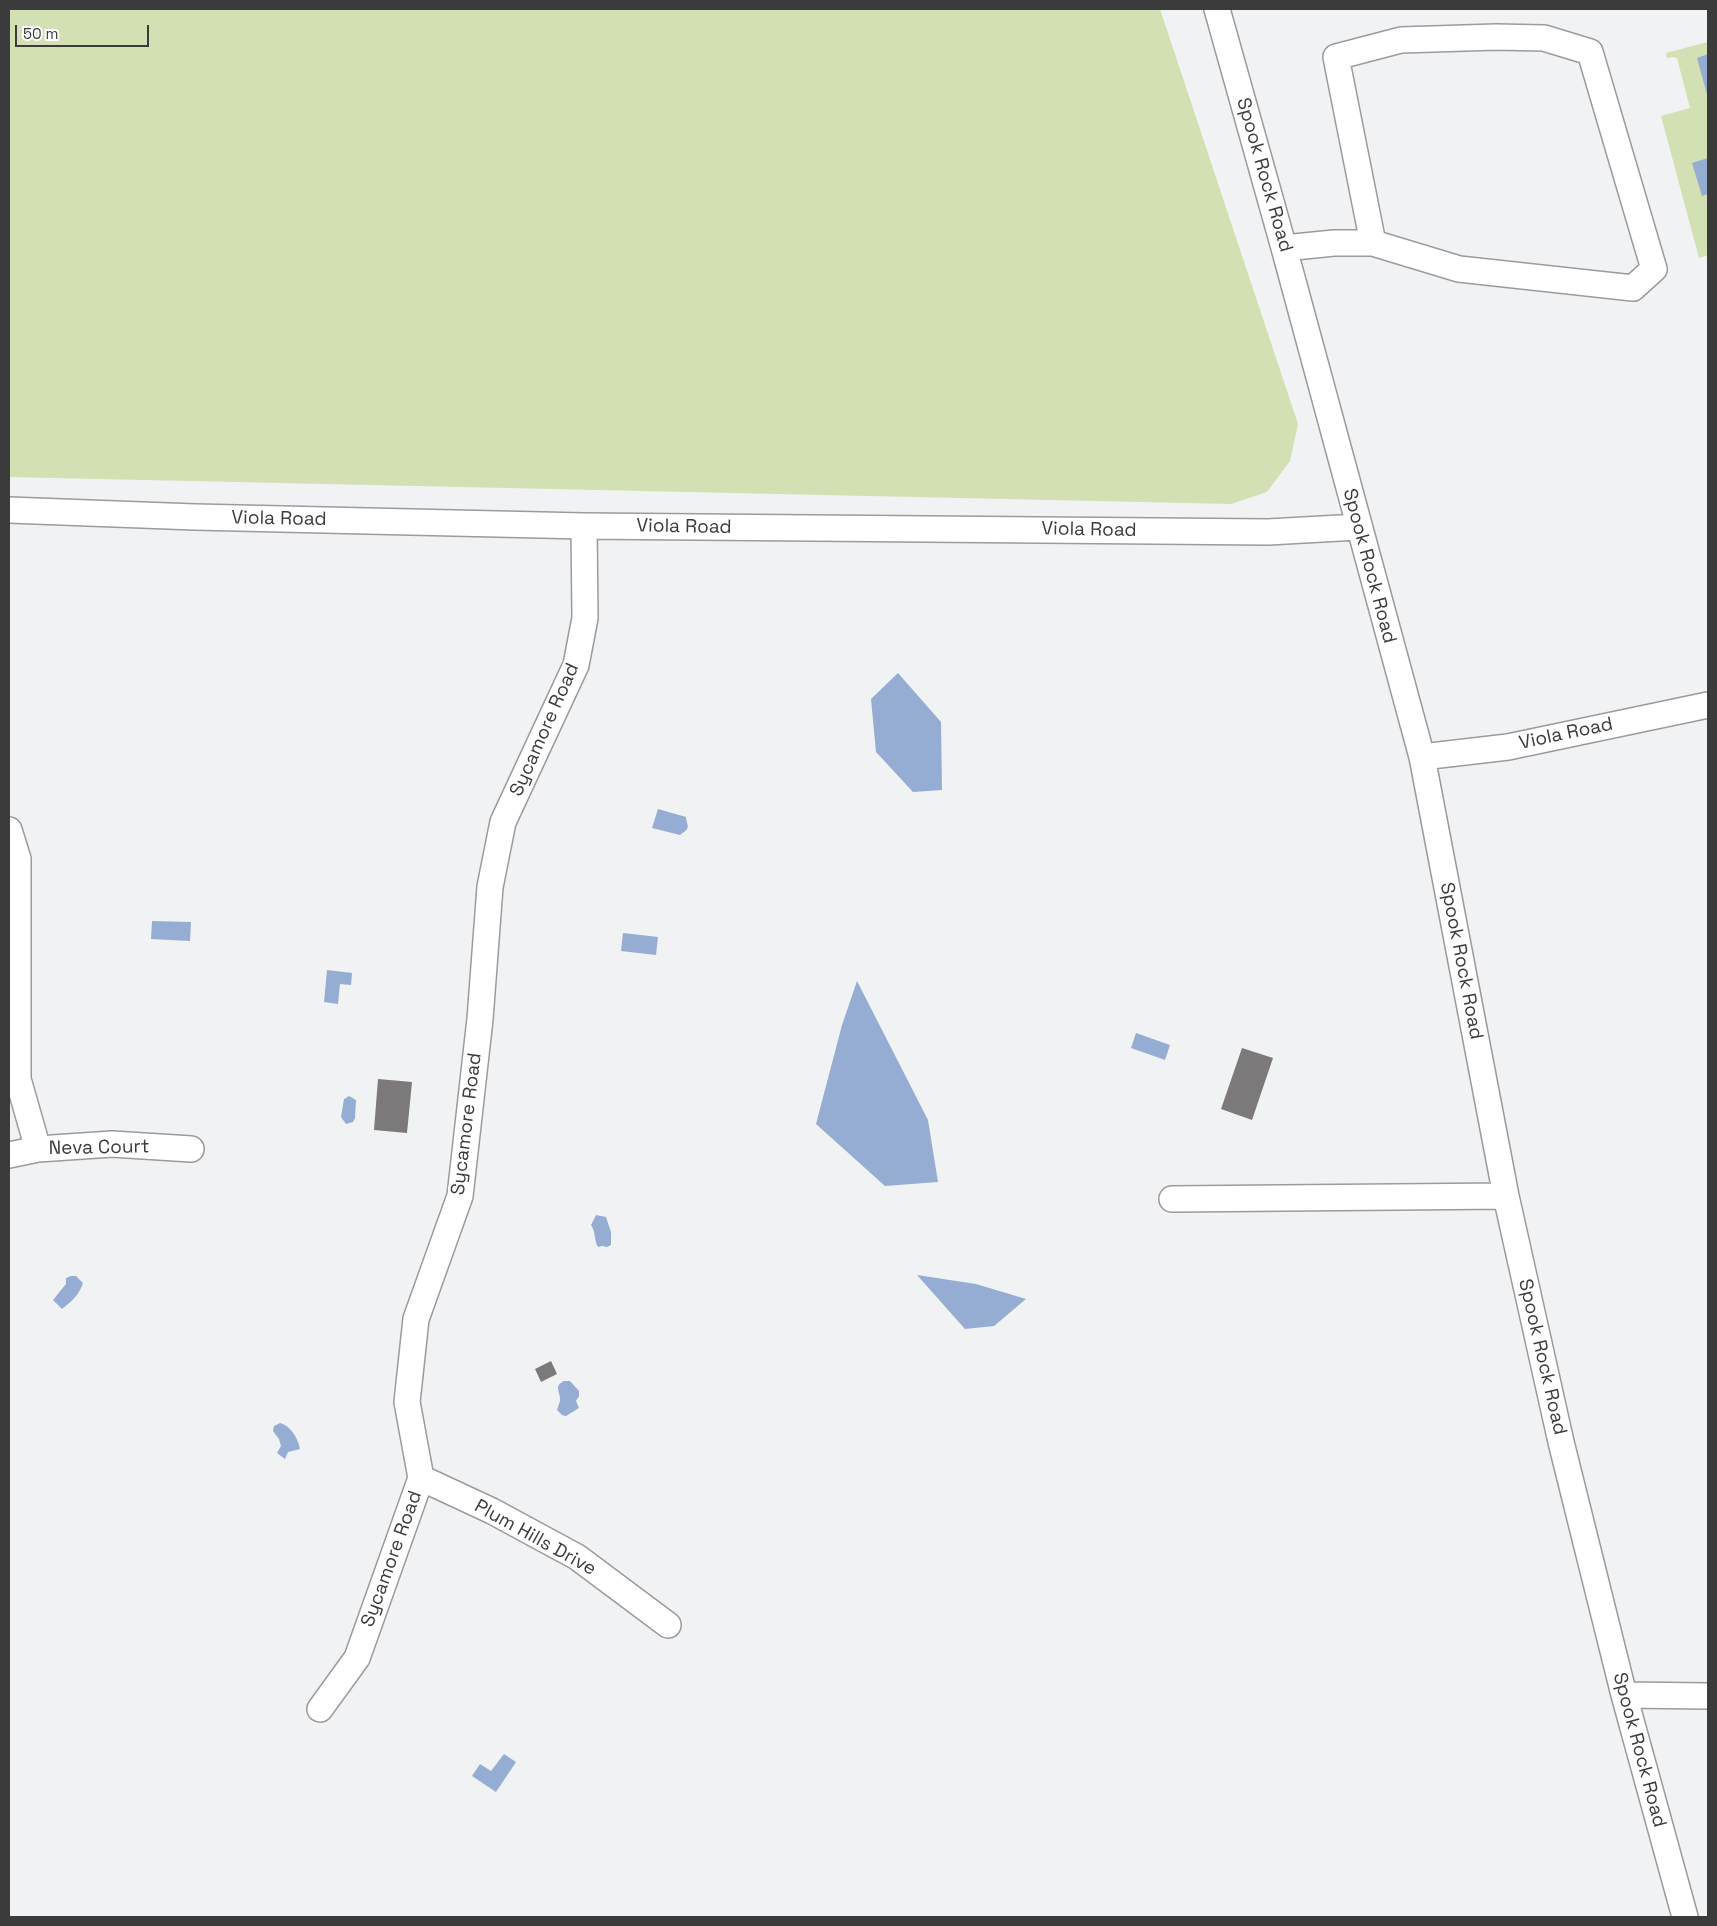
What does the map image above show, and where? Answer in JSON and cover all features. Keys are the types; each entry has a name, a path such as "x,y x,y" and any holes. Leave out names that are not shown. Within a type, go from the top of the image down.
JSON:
{"street":[{"name":"Spook Rock Road","path":"1217,9 1422,757 1506,1196 1561,1442 1624,1695 1685,1917"},
{"path":"1284,248 1334,243 1373,242 1459,269 1633,288 1654,269 1590,52 1544,38 1496,37 1401,40 1336,57 1373,242"},
{"name":"Viola Road","path":"9,510 195,517 584,526 1268,532 1358,527"},
{"name":"Sycamore Road","path":"320,1709 357,1658 421,1478 407,1402 416,1319 460,1196 480,1019 490,887 503,822 576,665 585,618 584,526"},
{"name":"Viola Road","path":"1422,757 1508,746 1708,705"},
{"path":"9,830 18,859 18,1079 38,1149"},
{"name":"Neva Court","path":"9,1155 38,1149 112,1144 191,1149"},
{"path":"1172,1199 1506,1196"},
{"name":"Plum Hills Drive","path":"421,1478 492,1511 577,1557 668,1625"},
{"path":"1624,1695 1708,1696"}],"green space":[{"path":"9,9 1160,9 1298,424 1290,461 1267,492 1231,504 9,477"},
{"path":"1708,42 1708,255 1699,258 1661,116 1690,108 1677,58 1667,58 1666,53"}],"water":[{"path":"1708,54 1708,98 1697,58"},
{"path":"1708,158 1708,194 1702,196 1692,163"},
{"path":"898,673 941,722 942,790 913,792 876,752 871,699"},
{"path":"658,809 686,817 688,825 684,832 680,835 652,828"},
{"path":"152,921 191,922 190,941 151,939"},
{"path":"623,933 658,937 656,955 621,951"},
{"path":"327,970 352,973 351,985 340,984 338,1004 324,1002"},
{"path":"857,981 928,1120 938,1182 885,1186 816,1124 842,1025"},
{"path":"1136,1033 1170,1045 1165,1060 1131,1048"},
{"path":"349,1096 356,1100 355,1118 353,1122 346,1124 341,1117 344,1099"},
{"path":"596,1215 606,1217 611,1232 611,1245 607,1247 598,1247 597,1245 591,1225"},
{"path":"917,1275 976,1284 1026,1299 994,1326 965,1329"},
{"path":"76,1276 83,1283 75,1298 62,1309 53,1300 66,1284 66,1278"},
{"path":"564,1381 570,1381 579,1391 576,1401 579,1408 566,1416 557,1410 560,1401 558,1387"},
{"path":"280,1423 293,1433 300,1449 288,1452 285,1459 277,1453 281,1446 279,1439 273,1431 274,1426"},
{"path":"504,1754 516,1762 496,1792 472,1776 480,1764 491,1771"}],"building":[{"path":"1242,1048 1273,1058 1252,1120 1221,1109"},
{"path":"378,1079 412,1082 407,1133 374,1130"},
{"path":"551,1361 557,1374 541,1382 535,1369"}]}
